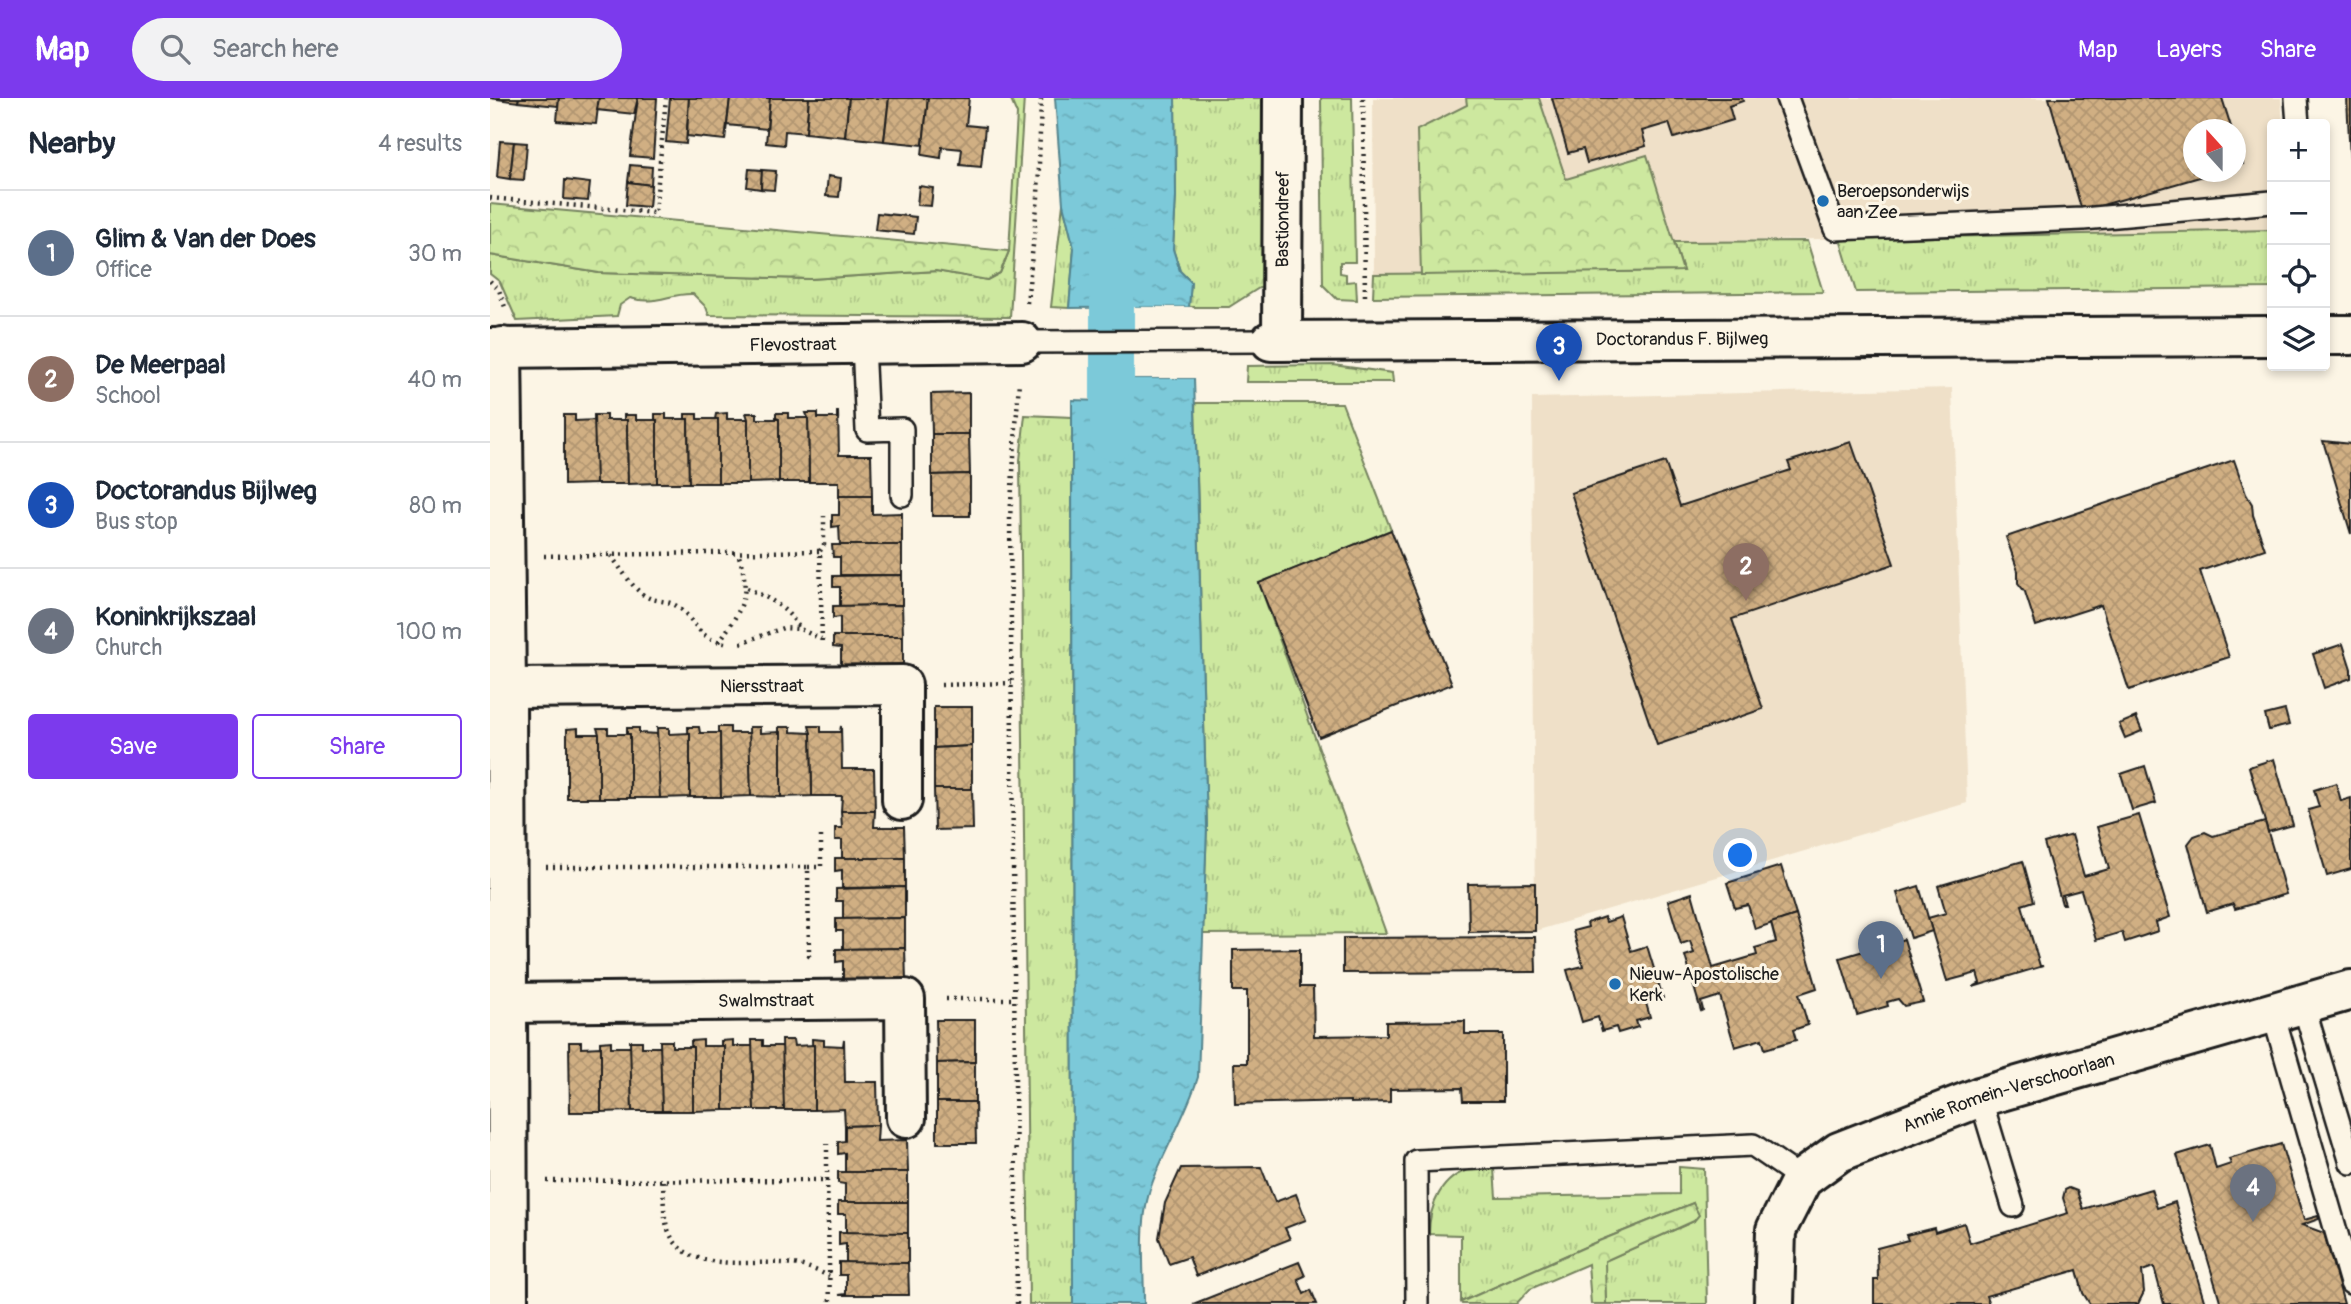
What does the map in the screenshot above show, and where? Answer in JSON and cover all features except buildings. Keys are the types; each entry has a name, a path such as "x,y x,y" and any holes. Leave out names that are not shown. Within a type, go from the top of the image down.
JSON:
{"street":[{"name":"Bastiondreef","path":"1276,341 1283,98"},
{"path":"2330,335 2351,335"},
{"name":"Doctorandus F. Bijlweg","path":"1276,341 2267,336"},
{"name":"Flevostraat","path":"496,347 1022,342"},
{"path":"496,347 506,688 508,1304"},
{"path":"902,685 902,800"},
{"name":"Niersstraat","path":"506,688 902,685"},
{"name":"Annie Romein-Verschoorlaan","path":"1774,1304 1776,1230 1801,1179 1839,1152 1980,1097 2351,990"},
{"path":"905,999 906,1118"},
{"name":"Swalmstraat","path":"507,1003 905,999"}],"lane":[{"path":"1787,98 1835,229 2083,219 2267,202"},
{"path":"2296,98 2298,119"},
{"name":"Doctorandus F. Bijlweg","path":"1094,342 1276,341"},
{"name":"Flevostraat","path":"1022,342 1094,342"},
{"path":"863,344 867,429 902,429 902,495"},
{"path":"2288,1009 2351,1163"},
{"path":"2288,1009 2351,1283"},
{"path":"1980,1097 2013,1206"},
{"path":"1417,1304 1416,1161 1753,1144 1801,1179"}],"path":[{"path":"490,198 655,213 666,98"},
{"path":"1017,1304 1010,517 1014,432 1038,197 1041,98"},
{"path":"1363,98 1365,340"},
{"path":"822,686 820,551 824,545 824,516"},
{"path":"504,556 820,551"},
{"path":"719,642 739,610 747,588 738,553"},
{"path":"611,555 639,591 648,598 665,601 679,608 696,628 719,642 745,642 783,628 800,629 822,640"},
{"path":"747,588 775,601 793,617 800,629"},
{"path":"902,685 1012,683"},
{"path":"507,867 821,867 821,833"},
{"path":"808,867 809,956 825,972 825,1000"},
{"path":"905,999 1015,999"},
{"path":"827,1144 830,1304"},
{"path":"508,1182 827,1180"},
{"path":"663,1181 664,1216 673,1239 687,1254 715,1262 798,1264 829,1276"}],"shaded area":[{"name":"Beroepsonderwijs aan Zee","path":"1373,98 2281,98 2283,119 2267,119 2267,230 1675,242 1683,271 1374,274"},
{"path":"1952,388 1967,803 1535,931 1532,398"}],"green space":[{"path":"1010,98 1024,98 1010,317 709,315 706,307 693,294 648,301 630,298 620,305 617,316 517,321 500,282 490,274 490,255 599,273 810,279 937,271 987,280 1000,273 1009,251 1017,114"},
{"path":"1175,98 1265,98 1267,289 1259,288 1229,307 1189,307 1191,282 1180,271 1173,249 1176,196"},
{"path":"1321,98 1352,98 1355,262 1340,262 1340,273 1346,274 1346,282 1356,281 1357,300 1337,299 1323,285"},
{"path":"1466,98 1539,98 1566,179 1647,155 1683,271 1421,275 1417,130 1467,105"},
{"path":"490,204 1009,251 1000,273 987,280 936,271 810,279 599,273 490,255"},
{"path":"1063,204 1074,248 1069,308 1051,307"},
{"path":"2267,230 2267,288 1856,292 1840,239"},
{"path":"1807,241 1823,292 1373,297 1374,274 1683,271 1674,242"},
{"path":"1333,365 1392,373 1393,382 1246,382 1247,366"},
{"path":"1195,403 1342,403 1391,530 1259,583 1386,933 1203,934 1207,826"},
{"path":"1025,415 1072,417 1073,1304 1029,1304 1020,460"},
{"path":"1679,1167 1704,1169 1707,1304 1606,1304 1604,1261 1694,1221 1693,1203 1461,1302 1461,1235 1429,1234 1431,1213 1439,1194 1452,1178 1472,1169 1494,1169 1496,1197 1679,1194"},
{"path":"1693,1203 1699,1215 1694,1221 1605,1261 1606,1304 1591,1304 1588,1264 1530,1289 1516,1304 1461,1302 1594,1243"}],"water":[{"path":"1055,98 1175,98 1176,196 1173,249 1180,271 1191,282 1189,307 1069,308 1074,248 1063,204"},
{"path":"1102,378 1194,378 1207,826 1198,1077 1148,1195 1143,1241 1144,1304 1073,1304 1072,400 1102,401"}],"pier":[{"path":"1093,307 1193,307 1189,310 1093,310"},
{"path":"1102,375 1194,375 1196,378 1098,378"}],"waterway":[{"path":"1112,249 1112,438"}],"place":[{"name":"Beroepsonderwijs aan Zee","path":"1823,201"},
{"name":"Doctorandus Bijlweg","path":"1559,381"},
{"name":"De Meerpaal","path":"1746,601"},
{"name":"Glim & Van der Does","path":"1881,979"},
{"name":"Nieuw-Apostolische Kerk","path":"1615,984"},
{"name":"Koninkrijkszaal","path":"2253,1222"}]}
